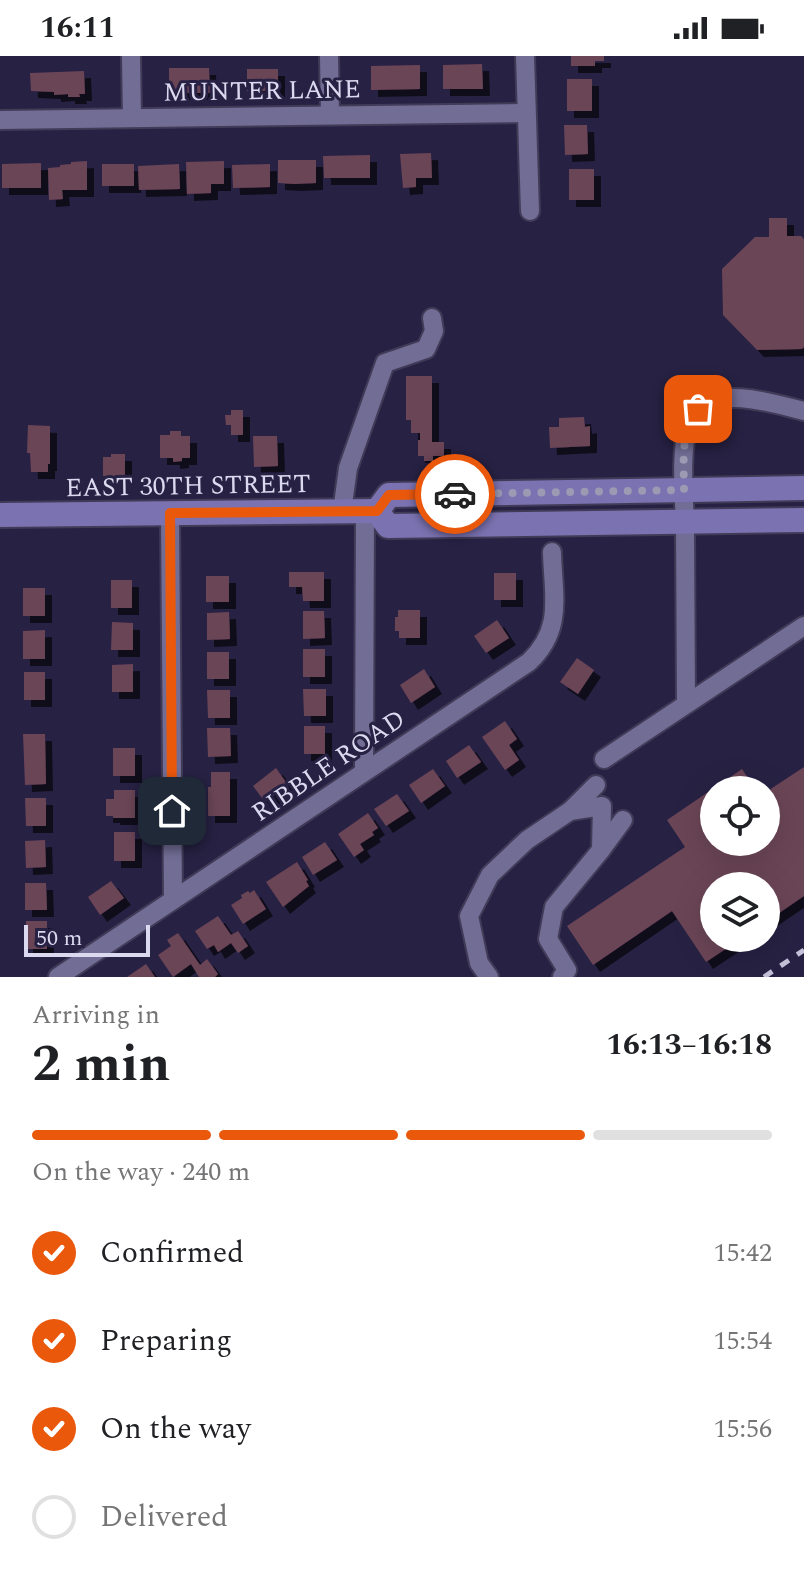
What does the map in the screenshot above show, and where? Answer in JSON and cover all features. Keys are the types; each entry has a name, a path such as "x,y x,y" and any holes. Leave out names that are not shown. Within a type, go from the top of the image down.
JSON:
{"main road":[{"name":"EAST 30TH STREET","path":"0,515 361,511 388,526 684,506 804,488"},
{"name":"EAST 30TH STREET","path":"684,506 804,520"}],"street":[{"path":"131,56 132,118"},
{"path":"329,56 330,115"},
{"path":"525,56 530,211"},
{"name":"MUNTER LANE","path":"0,120 526,113"},
{"path":"364,772 361,511 348,468 385,363 426,349 434,331 432,318"},
{"path":"686,704 684,506 688,426 698,409 711,401 732,398 804,411"},
{"path":"170,513 173,900"},
{"name":"RIBBLE ROAD","path":"58,977 529,662 542,648 553,628 552,552"},
{"path":"604,759 804,626"},
{"path":"489,977 479,963 469,916 490,875 527,840 570,811 596,785"},
{"path":"570,811 602,806 601,850"},
{"path":"562,977 567,970 548,939 554,907 623,820"}],"building":[{"path":"571,56 604,56 604,61 595,61 595,66 571,66"},
{"path":"482,64 483,89 443,89 443,65"},
{"path":"420,65 420,89 371,90 371,66"},
{"path":"169,68 209,68 210,93 169,93"},
{"path":"247,69 278,69 278,91 247,91"},
{"path":"84,71 85,94 79,94 80,97 31,91 30,73"},
{"path":"567,79 592,79 592,111 567,111"},
{"path":"564,125 587,125 588,154 565,155"},
{"path":"431,153 432,178 416,178 416,187 403,188 400,154"},
{"path":"370,155 370,178 324,178 323,156"},
{"path":"278,160 316,160 316,183 278,183"},
{"path":"87,161 87,190 62,190 63,199 49,200 48,168"},
{"path":"224,161 224,184 211,184 211,193 187,194 186,162"},
{"path":"41,163 41,188 2,188 2,164"},
{"path":"102,164 134,164 134,186 102,186"},
{"path":"179,164 180,189 139,190 138,166"},
{"path":"270,164 270,187 233,188 232,165"},
{"path":"569,169 594,169 594,200 569,200"},
{"path":"769,218 787,218 787,236 801,236 804,239 802,349 757,350 723,315 722,269 755,237 769,237"},
{"path":"406,376 432,376 432,442 444,442 444,456 433,456 433,461 424,461 424,456 418,456 420,433 411,433 411,420 406,420"},
{"path":"231,410 243,410 243,435 231,435 231,425 226,425 225,415 231,415"},
{"path":"584,417 585,427 590,426 590,446 550,448 549,427 559,427 559,418"},
{"path":"28,425 50,426 48,472 31,472 30,453 27,453"},
{"path":"170,431 181,431 181,436 190,436 190,458 173,462 173,458 160,458 160,435 170,435"},
{"path":"253,436 277,436 278,466 254,467"},
{"path":"111,454 125,454 125,476 103,476 103,457 111,457"},
{"path":"289,572 324,572 324,601 303,601 302,587 289,587"},
{"path":"494,573 516,573 516,600 494,600"},
{"path":"206,576 229,576 229,602 206,602"},
{"path":"111,580 132,580 132,608 111,608"},
{"path":"23,588 45,588 45,616 23,616"},
{"path":"398,610 420,610 420,638 399,638 399,631 395,631"},
{"path":"303,611 324,611 325,638 303,639"},
{"path":"229,612 230,639 207,640 207,613"},
{"path":"497,620 509,638 486,653 474,636"},
{"path":"112,622 133,623 133,650 111,650"},
{"path":"45,630 45,659 23,659 23,631"},
{"path":"303,649 325,649 325,677 303,677"},
{"path":"207,652 229,652 229,679 207,679"},
{"path":"577,658 594,670 578,694 560,682"},
{"path":"133,664 133,692 112,692 112,665"},
{"path":"424,669 435,687 411,703 400,685"},
{"path":"24,672 45,672 45,700 24,700"},
{"path":"303,689 326,689 326,716 304,716"},
{"path":"207,690 230,690 230,718 208,718"},
{"path":"505,721 517,739 509,745 519,760 505,770 482,737"},
{"path":"304,726 325,726 325,754 304,754"},
{"path":"207,728 230,728 231,756 208,757"},
{"path":"23,734 45,734 46,784 25,785"},
{"path":"469,745 481,762 457,778 446,761"},
{"path":"113,748 135,748 135,776 113,776"},
{"path":"804,767 804,896 780,912 780,872 700,872 700,952 721,952 706,962 672,911 593,965 567,926 685,847 667,820 700,798 700,856 780,856 780,783"},
{"path":"276,768 288,785 265,802 253,786"},
{"path":"433,769 445,786 421,803 409,785"},
{"path":"742,769 747,776 732,776"},
{"path":"211,772 230,772 230,816 208,816"},
{"path":"114,790 135,790 135,818 106,816 106,799 114,799"},
{"path":"397,794 409,811 386,826 374,809"},
{"path":"25,798 46,798 46,826 26,826"},
{"path":"368,813 378,828 372,832 374,835 360,844 364,850 354,857 338,834"},
{"path":"114,832 135,832 135,861 114,861"},
{"path":"45,840 46,867 26,868 25,841"},
{"path":"325,842 337,860 313,875 302,857"},
{"path":"297,862 309,886 283,907 266,882"},
{"path":"111,881 124,898 100,915 88,897"},
{"path":"25,883 46,883 47,910 25,910"},
{"path":"254,890 266,909 243,924 231,905 242,898 241,895"},
{"path":"218,916 231,935 238,931 248,946 238,953 231,943 218,952 214,945 207,949 195,931"},
{"path":"26,921 47,921 47,949 26,949"},
{"path":"178,933 200,965 207,959 218,974 215,977 199,977 191,964 173,977 158,955 171,946 167,940"},
{"path":"146,964 155,977 127,977"}],"railway":[{"path":"764,977 804,950"}],"way so far":[{"path":"455,494 684,490 688,426 698,409"}],"route":[{"path":"172,811 170,513 377,511 389,495 455,494"}]}
